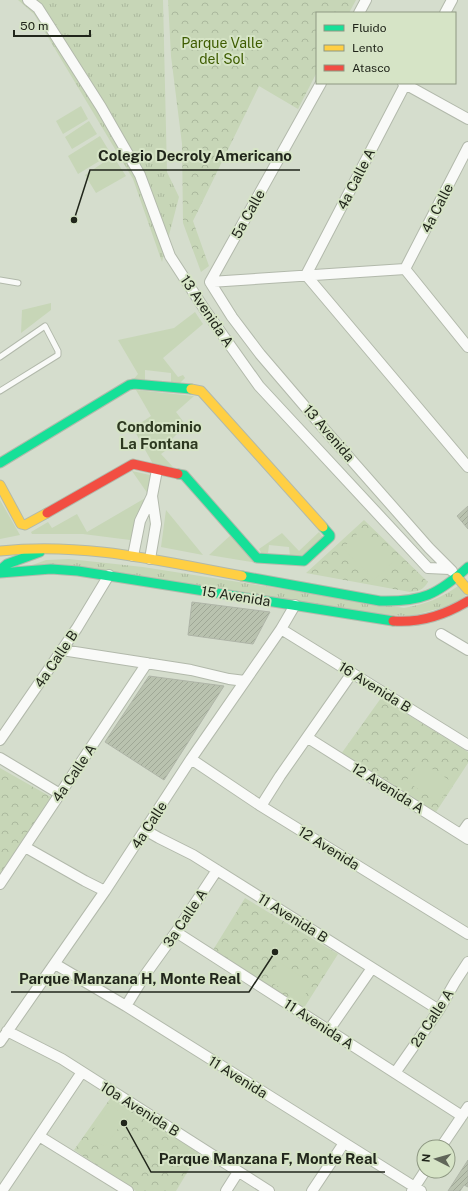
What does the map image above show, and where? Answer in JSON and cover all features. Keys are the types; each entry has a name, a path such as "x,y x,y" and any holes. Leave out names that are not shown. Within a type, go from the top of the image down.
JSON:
{"main road":[{"path":"0,463 129,385 134,384 198,390 304,506 330,535 330,537 304,561 257,558 187,477 184,475 133,464 24,525 21,524 0,485"},
{"path":"0,551 53,547 87,542"},
{"path":"0,571 7,564 53,547"},
{"name":"15 Avenida","path":"53,547 132,549 217,571 380,601 406,601 426,596 446,587 468,567"},
{"name":"15 Avenida","path":"0,571 51,569 78,571 383,620 408,622 450,611 468,601"},
{"path":"458,577 468,590"}],"street":[{"name":"13 Avenida A","path":"28,0 38,8 93,94 140,175 170,256 205,310 259,386 428,568 450,569"},
{"path":"360,12 366,0"},
{"path":"446,12 452,0"},
{"name":"5a Calle","path":"210,282 320,84"},
{"name":"4a Calle A","path":"306,275 404,84"},
{"path":"407,84 468,119"},
{"name":"4a Calle","path":"405,269 468,147"},
{"path":"210,282 405,269 468,347"},
{"path":"306,275 468,467"},
{"name":"13 Avenida","path":"210,282 232,317 260,354 424,542 458,577"},
{"path":"132,549 140,521 152,496 157,470"},
{"path":"150,554 156,524 152,496"},
{"name":"4a Calle B","path":"0,740 62,650 109,575"},
{"name":"4a Calle","path":"0,1042 105,891 191,759 281,629 295,605"},
{"name":"16 Avenida B","path":"281,629 468,745"},
{"path":"441,634 468,650"},
{"path":"62,650 191,670 229,679 245,681"},
{"name":"4a Calle A","path":"0,884 147,663"},
{"path":"261,806 280,776 352,673"},
{"name":"12 Avenida A","path":"308,738 464,837"},
{"path":"0,758 60,794"},
{"name":"12 Avenida","path":"191,759 261,806 468,934"},
{"path":"464,837 468,824"},
{"name":"11 Avenida B","path":"145,830 193,855 439,1010"},
{"path":"25,847 85,882 105,891"},
{"name":"3a Calle A","path":"126,1006 217,870"},
{"name":"11 Avenida A","path":"176,932 462,1116"},
{"name":"2a Calle A","path":"395,1073 439,1010 454,982 468,962"},
{"name":"11 Avenida","path":"54,964 126,1006 416,1190"},
{"path":"329,1030 372,968"},
{"name":"10a Avenida B","path":"7,1031 62,1059 269,1191"},
{"path":"2,1191 82,1072"},
{"path":"446,1139 468,1107"},
{"path":"39,1136 128,1191"},
{"path":"312,1191 344,1143"},
{"path":"226,1191 238,1172"},
{"path":"416,1190 421,1179"}],"lane":[{"path":"0,280 18,283"},
{"path":"0,357 45,326 58,353 58,355 0,391"}],"green space":[{"path":"18,0 163,0 167,172 179,197 162,262 133,179 34,14"},
{"name":"Parque Valle del Sol","path":"168,0 356,0 350,12 316,12 316,74 298,109 259,86 193,221 209,266 201,272 183,223 182,144 171,56"},
{"path":"81,106 88,119 63,134 56,121"},
{"path":"89,121 97,134 72,149 65,137"},
{"path":"100,136 111,154 78,174 68,156"},
{"path":"113,156 126,176 96,193 85,175"},
{"path":"51,303 51,310 21,333 22,310"},
{"path":"195,312 203,324 163,358 178,377 183,375 185,378 178,385 171,384 171,373 145,370 145,381 133,380 138,374 118,340 174,328"},
{"path":"136,390 194,396 176,412 186,425 166,445 169,448 161,454 173,467 153,464 133,428 151,416"},
{"path":"132,471 150,475 153,478 150,497"},
{"path":"147,497 138,541 83,534 32,534 31,532 48,522 52,528 77,514 87,532"},
{"path":"0,500 20,535 0,539"},
{"path":"166,510 203,555 161,547"},
{"path":"364,520 428,582 424,587 418,591 410,592 306,573"},
{"path":"362,529 394,561 374,580 343,548"},
{"path":"319,532 323,537 300,557 290,556 289,547 269,545 268,553 262,554 259,549 282,533 299,551"},
{"path":"232,534 257,563 209,555"},
{"path":"69,559 143,567 404,608 419,605 432,600 458,586 466,595 452,605 411,616 388,615 24,568 46,560"},
{"path":"381,698 468,752 468,763 436,812 341,754"},
{"path":"420,761 452,782 439,803 406,781"},
{"path":"0,768 51,797 0,874"},
{"path":"245,898 338,954 304,1008 213,950"},
{"path":"279,962 312,984 301,1001 268,980"},
{"path":"112,1096 200,1151 176,1191 136,1191 74,1150"},
{"path":"110,1105 127,1116 105,1147 89,1136"}],"building":[{"path":"468,506 468,529 457,516"},
{"path":"192,602 270,612 253,644 188,635"},
{"path":"149,676 224,686 164,780 105,742"},
{"path":"468,1160 468,1187 464,1185 460,1191 448,1191"}],"traffic: fast":[{"path":"0,463 129,385 134,384 191,389"},
{"path":"178,474 184,475 257,558 304,561 330,537 323,527"},
{"path":"0,570 7,564 40,552"},
{"path":"242,576 380,601 395,601 428,595 447,584 468,567"},
{"path":"0,573 51,569 78,571 393,621"}],"traffic: slow":[{"path":"191,389 201,391 323,527"},
{"path":"0,485 21,524 25,525 47,513"},
{"path":"0,551 62,549 122,554 242,576"},
{"path":"457,577 468,590"}],"traffic: jam":[{"path":"47,513 133,464 178,474"},
{"path":"393,621 413,621 432,617 468,601"}],"place":[{"name":"Colegio Decroly Americano","path":"74,220"},
{"name":"Parque Manzana H, Monte Real","path":"275,952"},
{"name":"Parque Manzana F, Monte Real","path":"124,1123"}],"district":[{"name":"Condominio La Fontana","path":"159,436"}]}
